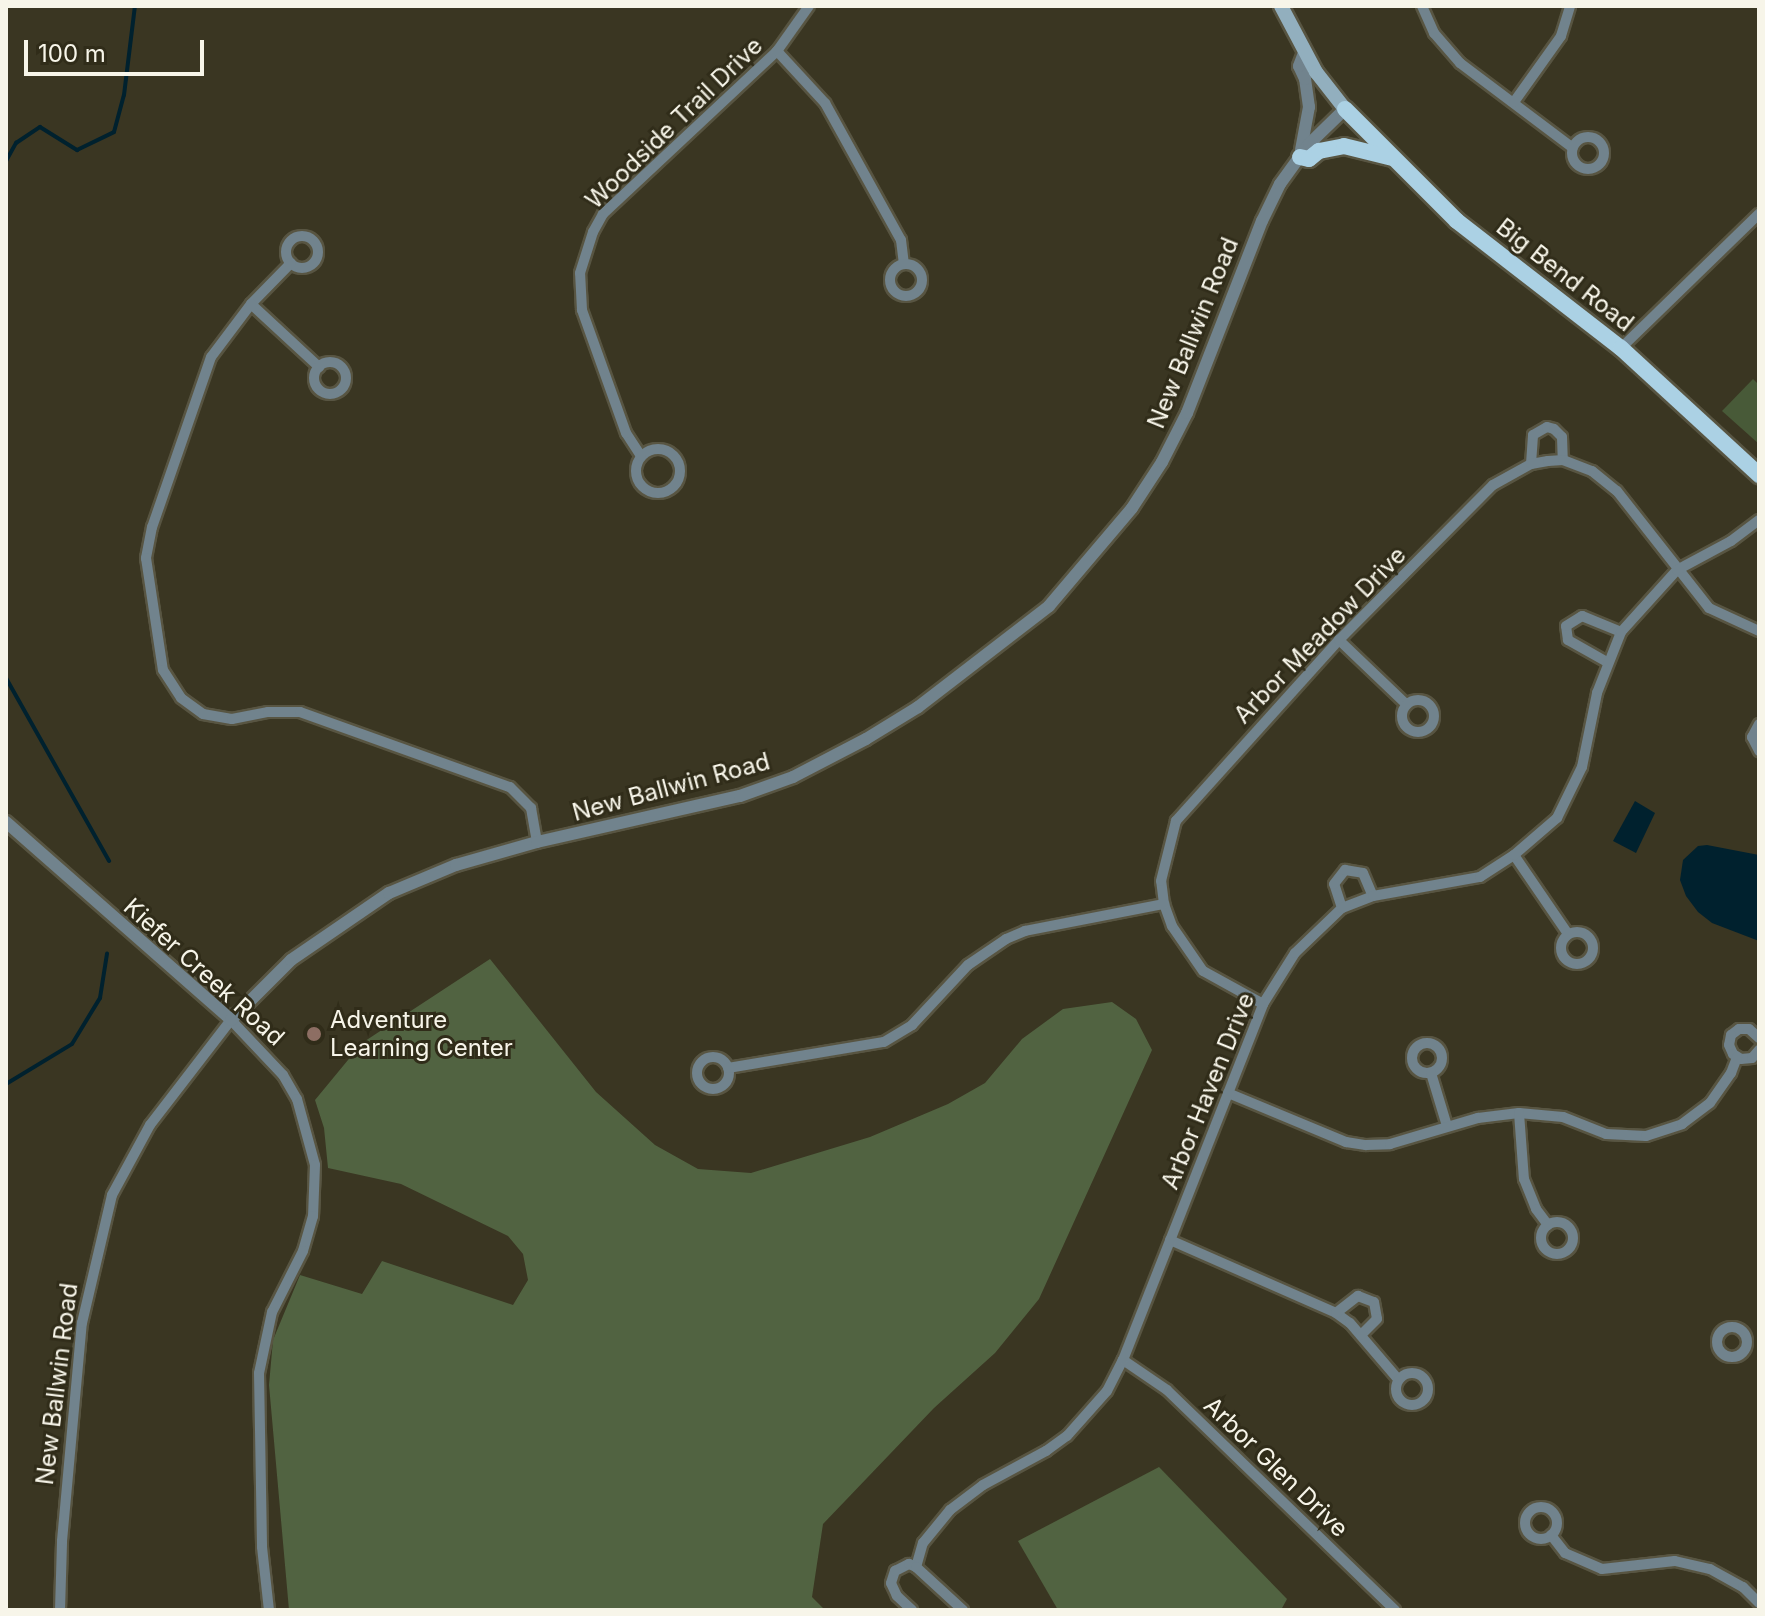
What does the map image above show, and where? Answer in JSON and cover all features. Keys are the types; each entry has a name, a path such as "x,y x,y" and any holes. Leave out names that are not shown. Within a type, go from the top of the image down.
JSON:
{"main road":[{"path":"1281,6 1304,53 1345,109"},
{"name":"Big Bend Road","path":"1345,109 1457,221 1621,348 1759,475"},
{"path":"1300,157 1309,159 1319,151 1344,146 1393,158"}],"street":[{"name":"Woodside Trail Drive","path":"641,456 660,448 673,454 680,466 675,486 661,493 646,490 637,478 641,456 626,433 582,310 580,273 585,253 603,214 777,51 809,6"},
{"path":"1422,6 1448,51 1573,148"},
{"path":"1514,102 1561,36 1570,6"},
{"path":"777,51 825,103 901,240 904,264"},
{"path":"1300,157 1309,107 1305,79 1299,66 1304,53"},
{"name":"New Ballwin Road","path":"60,1610 62,1541 82,1323 108,1207 128,1160 150,1125 231,1020 291,960 389,893 456,865 537,842 681,811 793,777 866,739 918,707 1049,606 1132,508 1162,462 1208,367 1262,221 1280,184 1300,157 1345,109"},
{"path":"1621,348 1759,214"},
{"path":"291,263 251,304 211,357 147,543 163,670 181,698 203,714 232,719 268,712 300,712 510,787 531,808 537,842"},
{"path":"251,304 319,367"},
{"path":"1531,464 1533,435 1547,427 1562,437 1563,460 1592,471 1617,491 1709,608 1759,631"},
{"name":"Arbor Meadow Drive","path":"1263,1004 1203,971 1172,926 1164,904 1163,862 1176,821 1339,640 1493,485 1531,464 1563,460"},
{"name":"Arbor Haven Drive","path":"912,1610 897,1596 891,1583 895,1571 902,1566 916,1567 923,1543 934,1526 983,1485 1067,1436 1107,1391 1123,1360 1263,1004 1295,953 1342,908 1373,896 1480,877 1514,855 1557,818 1570,797 1582,767 1591,716 1607,662 1621,632 1677,570 1731,541 1759,520"},
{"path":"1607,662 1568,640 1566,626 1582,616 1621,632"},
{"path":"1339,640 1406,704"},
{"path":"1759,724 1752,737 1759,751"},
{"name":"Kiefer Creek Road","path":"6,822 231,1020 283,1075 297,1099 315,1165 313,1216 303,1251 272,1312 259,1373 262,1547 269,1610"},
{"path":"1514,855 1568,934"},
{"path":"1342,908 1334,884 1345,870 1363,873 1373,896"},
{"path":"728,1068 884,1042 912,1025 968,965 1006,939 1025,931 1164,904"},
{"path":"1737,1057 1729,1045 1735,1031 1749,1029 1759,1038"},
{"path":"1737,1057 1752,1058 1759,1050"},
{"path":"1228,1093 1346,1142 1366,1145 1390,1144 1447,1126 1519,1113 1563,1117 1606,1134 1646,1136 1682,1124 1710,1103 1731,1073 1737,1057"},
{"path":"1431,1073 1447,1126"},
{"path":"1519,1113 1524,1179 1536,1209 1548,1225"},
{"path":"1170,1240 1336,1313 1361,1335 1398,1379"},
{"path":"1336,1313 1358,1296 1374,1302 1377,1319 1361,1335"},
{"path":"1746,1336 1759,1329"},
{"name":"Arbor Glen Drive","path":"1123,1360 1167,1390 1395,1610"},
{"path":"1551,1535 1565,1553 1602,1569 1675,1561 1710,1569 1743,1587 1759,1603"},
{"path":"916,1567 963,1610"}],"green space":[{"path":"1753,379 1759,385 1759,444 1722,411"},
{"path":"490,959 596,1092 655,1145 698,1169 751,1173 870,1137 948,1104 985,1083 1022,1039 1063,1009 1112,1002 1136,1019 1152,1050 1039,1299 995,1353 934,1408 823,1524 812,1597 825,1610 289,1610 269,1385 273,1340 300,1275 362,1294 382,1261 513,1305 528,1280 523,1254 508,1236 401,1184 328,1168 324,1128 315,1100 362,1043"},
{"path":"1159,1467 1287,1599 1281,1610 1058,1610 1018,1541"}],"water":[{"path":"1635,801 1655,813 1636,853 1613,841"},
{"path":"1698,846 1759,855 1759,941 1712,923 1698,912 1686,896 1680,880 1683,860"}],"waterway":[{"path":"6,161 16,143 40,127 77,150 114,132 124,95 135,6"},
{"path":"6,678 109,861"},
{"path":"6,1084 72,1044 100,998 107,954"}],"place":[{"name":"Adventure Learning Center","path":"314,1034"}]}
